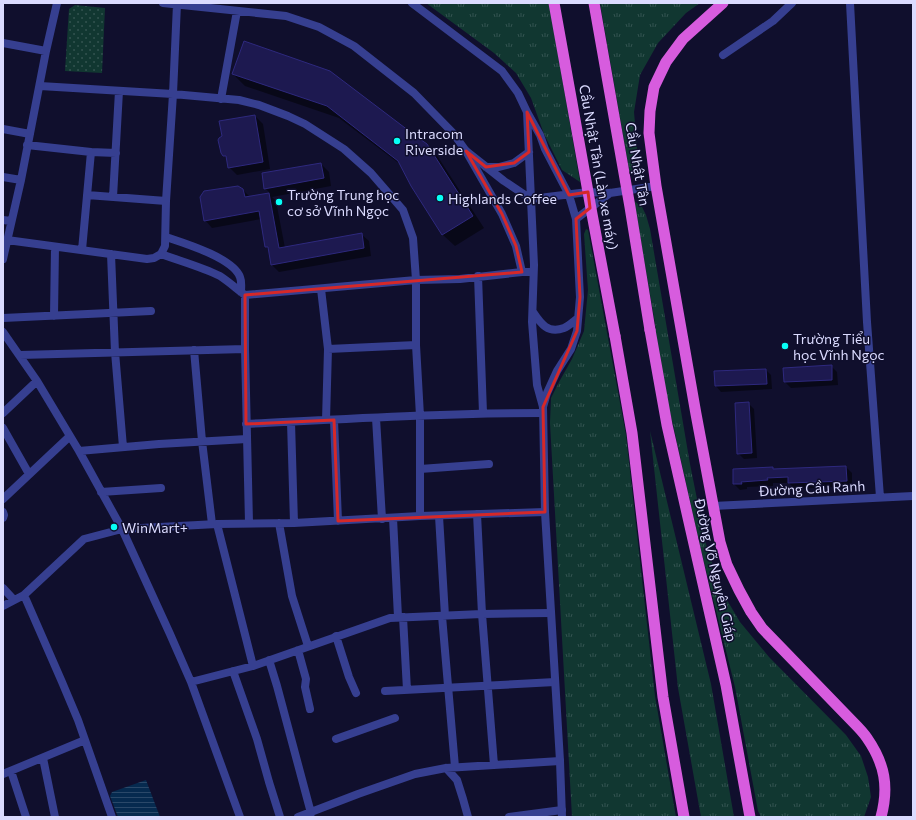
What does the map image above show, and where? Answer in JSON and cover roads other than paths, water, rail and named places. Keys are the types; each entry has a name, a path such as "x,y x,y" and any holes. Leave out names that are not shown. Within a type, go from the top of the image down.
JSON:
{"highway":[{"name":"Cầu Nhật Tân (Làn xe máy)","path":"554,3 615,336"},
{"path":"560,3 597,214 615,336 632,433 663,697 684,817"},
{"name":"Cầu Nhật Tân","path":"594,3 632,215 650,330"},
{"name":"Cầu Nhật Tân (Làn xe máy)","path":"599,3 635,207 650,330"},
{"path":"723,3 683,39 666,62 654,87 650,111 649,133 656,186 713,506 720,542 727,565 751,612 762,628 867,737 876,752 882,766 886,784 885,801 881,817"},
{"name":"Đường Võ Nguyên Giáp","path":"650,330 667,424 726,685 750,817"},
{"path":"738,745 753,811 756,817"}],"street":[{"path":"3,259 7,240 7,220 20,180 57,3"},
{"path":"163,3 286,16 319,27 354,46 414,93 453,133 466,152 502,214 516,246 522,272"},
{"path":"412,3 502,71 518,92 540,135 545,149 569,194 576,219 580,297 577,331 571,349 556,371 547,393 543,410"},
{"path":"723,55 773,21 792,3"},
{"path":"850,3 866,322 880,498"},
{"path":"7,240 147,259 154,258 161,254 165,246 166,236 166,202 177,4"},
{"path":"221,99 237,10"},
{"path":"3,43 46,51"},
{"path":"40,86 173,94 239,100 259,105 305,124 344,149 371,173 403,210 413,238 416,280 416,345 420,416 420,516"},
{"path":"113,197 119,91"},
{"path":"509,817 562,813 545,512 543,410 538,385 532,322 534,272 527,112"},
{"path":"3,128 30,134"},
{"path":"27,145 91,152 116,153"},
{"path":"82,250 91,152"},
{"path":"466,152 530,199 588,192 610,193 656,186"},
{"path":"486,167 499,167 514,163 529,152"},
{"path":"3,177 20,180"},
{"path":"576,219 610,193"},
{"path":"87,195 166,202"},
{"path":"166,236 195,246 218,257 233,268 240,276 243,294 245,348 249,523"},
{"path":"54,316 55,247"},
{"path":"111,254 123,447"},
{"path":"161,254 219,276 243,294 416,280 460,279 478,276 534,272"},
{"path":"478,276 483,413"},
{"path":"321,288 328,349 330,420 338,521"},
{"path":"3,318 151,311"},
{"path":"532,312 546,328 555,330 565,328 578,318"},
{"path":"4,335 20,355 37,381 79,451 122,529 191,682 240,817"},
{"path":"328,349 416,345"},
{"path":"20,355 245,348"},
{"path":"194,350 202,441 215,524 253,666"},
{"path":"3,413 37,381"},
{"path":"246,424 543,410"},
{"path":"376,418 382,519"},
{"path":"291,422 294,523"},
{"path":"3,428 29,474"},
{"path":"3,499 70,436"},
{"path":"79,451 202,441 247,439"},
{"path":"420,469 489,464"},
{"path":"101,492 162,488"},
{"name":"Đường Cầu Ranh","path":"713,506 913,496"},
{"path":"3,512 3,518"},
{"path":"3,606 24,595 84,539 122,529 215,524 294,523 420,516 545,512"},
{"path":"477,514 482,614 494,765"},
{"path":"438,516 455,767"},
{"path":"393,518 407,690"},
{"path":"278,523 292,596 308,646"},
{"path":"3,588 14,600"},
{"path":"24,595 62,682 85,740 112,817"},
{"path":"191,682 253,666 390,618 551,613"},
{"path":"336,636 356,693"},
{"path":"298,650 306,680 305,687 310,708"},
{"path":"269,660 311,813"},
{"path":"233,671 258,740 280,817"},
{"path":"385,691 555,682"},
{"path":"336,739 395,718"},
{"path":"3,774 85,740"},
{"path":"43,758 56,817"},
{"path":"298,817 415,774 455,767 560,761"},
{"path":"446,768 457,780 468,817"},
{"path":"11,771 26,817"}],"water":[{"path":"146,780 160,817 118,817 110,796 112,792"}],"place":[{"name":"Intracom Riverside","path":"397,141"},
{"name":"Highlands Coffee","path":"440,198"},
{"name":"Trường Trung học cơ sở Vĩnh Ngọc","path":"279,202"},
{"name":"Trường Tiểu học Vĩnh Ngọc","path":"785,346"},
{"name":"WinMart+","path":"114,527"}]}
